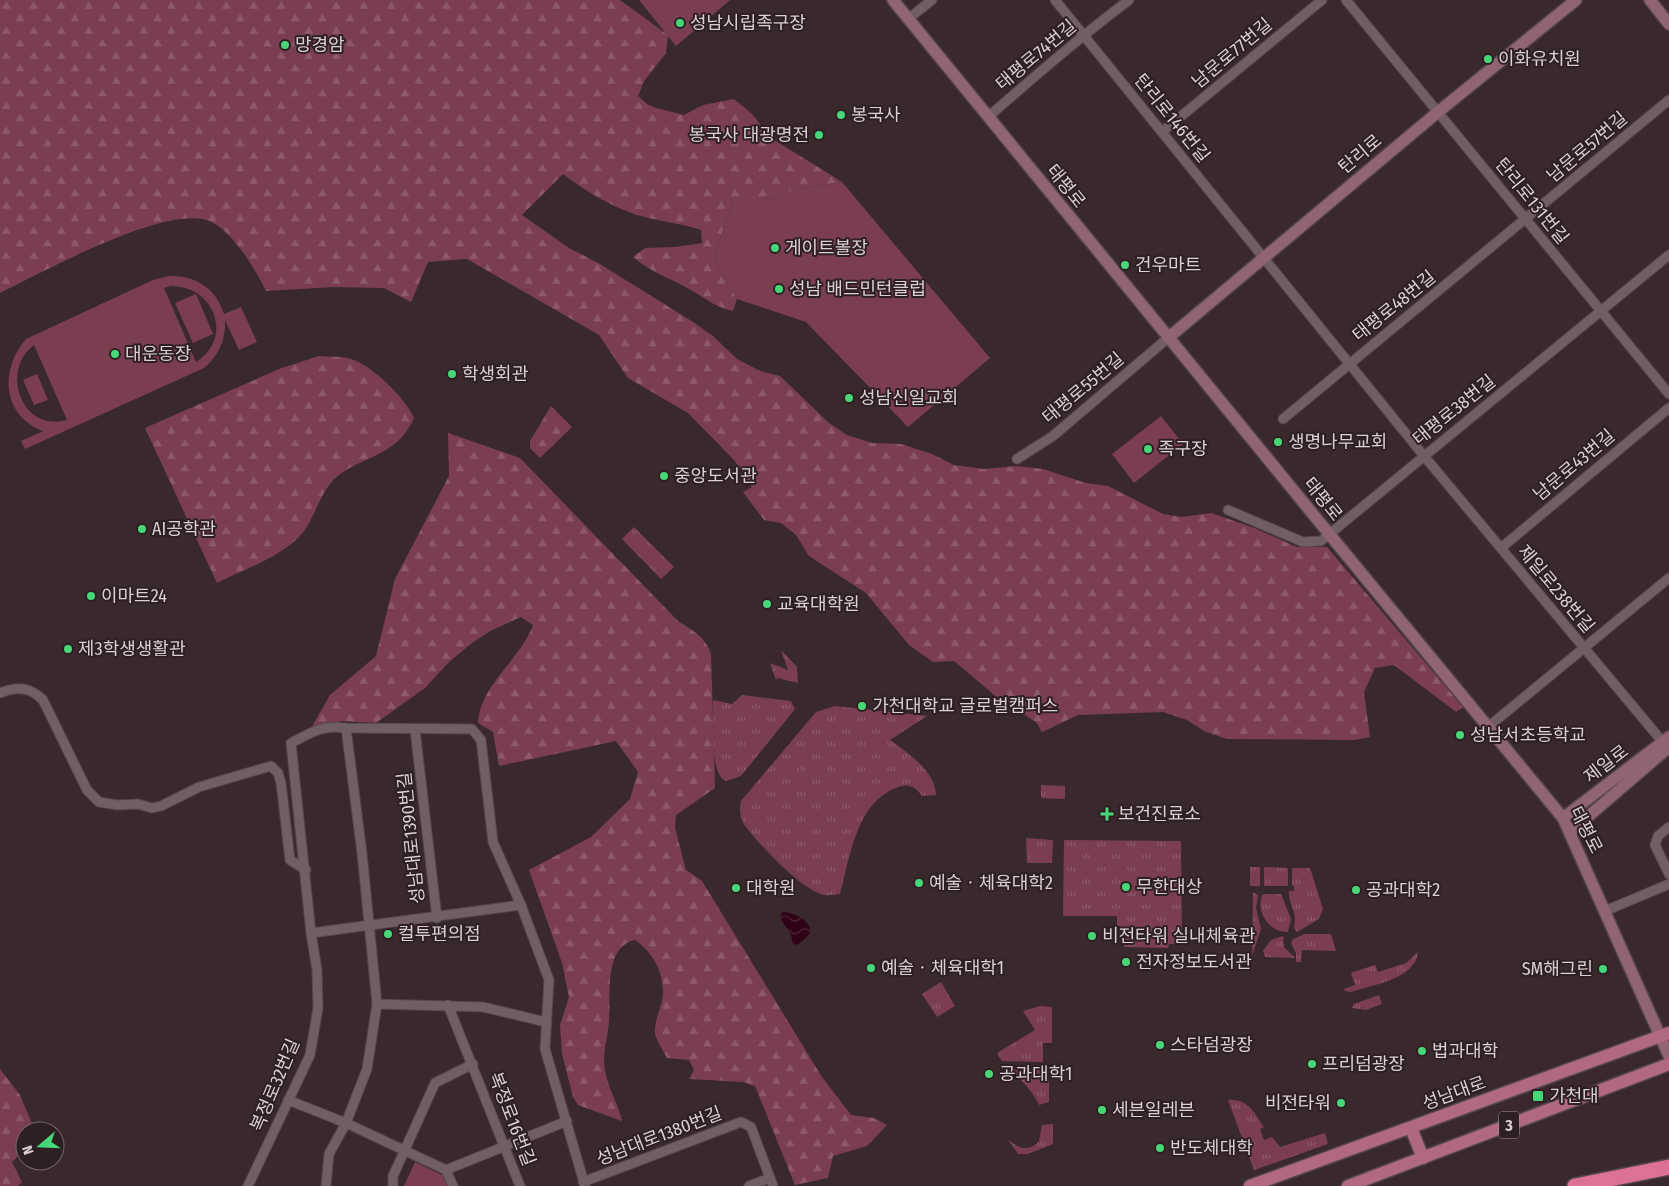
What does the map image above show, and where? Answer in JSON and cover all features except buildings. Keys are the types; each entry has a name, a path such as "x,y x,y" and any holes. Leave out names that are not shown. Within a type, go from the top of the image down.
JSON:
{"highway":[{"path":"1575,1186 1669,1167"}],"main road":[{"name":"태평로","path":"893,0 1168,338 1564,818 1605,911 1665,1034 1669,1056"},
{"name":"탄리로","path":"1168,338 1438,112 1576,0"},
{"path":"1650,0 1669,24"},
{"name":"제일로","path":"1564,818 1667,745"},
{"name":"제일로","path":"1570,832 1667,745"},
{"name":"성남대로","path":"1250,1186 1665,1034"},
{"name":"3","path":"1348,1186 1669,1064"},
{"path":"1411,1128 1422,1158"}],"street":[{"path":"908,19 932,0"},
{"name":"탄리로146번길","path":"1055,0 1350,364"},
{"name":"태평로74번길","path":"988,117 1128,0"},
{"name":"남문로77번길","path":"1162,132 1322,0"},
{"name":"탄리로131번길","path":"1346,0 1669,394"},
{"name":"남문로57번길","path":"1525,219 1669,100"},
{"name":"태평로48번길","path":"1283,419 1525,219"},
{"name":"태평로38번길","path":"1330,535 1669,255"},
{"name":"태평로55번길","path":"1016,459 1053,436 1168,338"},
{"name":"제일로238번길","path":"1350,364 1424,456 1667,745"},
{"name":"남문로43번길","path":"1501,548 1669,408"},
{"path":"1228,510 1303,542 1321,541 1330,535"},
{"path":"1488,727 1669,578"},
{"path":"0,693 14,688 31,690 44,700 87,790 99,802 117,805 138,804 152,808 161,806 199,787 271,766 278,773 281,783 290,860 306,870"},
{"name":"복정로32번길","path":"248,1186 310,1055 318,1008 318,970 311,933 306,870 291,743 329,726 346,728"},
{"path":"326,1186 330,1154 346,1123 367,1069 377,1004 346,728 472,729 481,740 493,842 521,905 549,980 545,1049 584,1184"},
{"name":"성남대로1390번길","path":"415,730 437,918 521,905"},
{"path":"1669,827 1658,836 1655,845 1669,874"},
{"path":"1605,911 1669,884"},
{"path":"311,933 437,918"},
{"path":"377,1004 483,1007 546,1022"},
{"name":"복정로16번길","path":"448,1005 520,1186"},
{"name":"복정로16번길","path":"393,1186 393,1176 435,1083 473,1064"},
{"path":"288,1100 346,1123 446,1170 452,1186"},
{"path":"446,1170 567,1122"},
{"name":"성남대로1380번길","path":"584,1184 741,1122 751,1127 771,1182 749,1186"}],"green space":[{"path":"0,0 620,0 668,35 666,53 644,81 638,96 647,104 684,115 703,105 734,99 752,114 771,138 842,182 797,189 764,201 733,201 715,254 719,268 737,299 733,311 716,305 640,263 633,257 645,248 676,247 702,243 701,230 637,215 617,207 598,198 563,174 522,215 569,248 600,264 693,322 713,336 737,359 760,371 780,376 829,423 847,435 872,443 901,444 932,454 954,465 984,469 1015,466 1043,469 1086,483 1108,486 1163,514 1182,517 1211,513 1252,527 1297,547 1327,547 1463,707 1456,712 1394,665 1375,668 1364,692 1370,737 1355,740 1227,739 1204,731 1187,720 1163,712 1078,715 1042,732 1036,722 999,699 954,661 933,662 909,645 866,593 809,556 796,535 781,523 764,520 743,492 752,487 735,461 688,413 628,378 599,335 467,259 428,262 411,302 384,288 334,287 266,291 240,248 222,229 212,222 202,219 181,219 129,233 71,258 0,293"},
{"name":"성남시립족구장","path":"639,0 730,0 676,46"},
{"path":"842,182 990,358 908,427 806,322 737,299 719,268 715,254 733,201 764,201 797,189"},
{"name":"대운동장","path":"169,276 187,278 196,281 210,290 216,297 224,314 241,307 257,342 239,350 225,320 223,341 214,358 204,368 25,449 21,441 43,431 29,424 19,414 12,403 9,390 12,364 26,339 153,280","holes":["171,286 186,288 199,294 208,304 214,315 216,327 214,340 208,352 196,362 164,288","34,345 67,420 50,421 37,417 27,408 20,396 17,383 18,369 24,356"]},
{"path":"196,294 213,334 193,343 175,303"},
{"path":"319,356 347,358 369,368 396,393 414,418 408,430 392,446 335,478 324,493 306,528 292,544 272,557 217,583 145,428 279,369"},
{"path":"37,374 48,400 34,405 23,380"},
{"path":"551,406 572,427 540,458 530,448 530,441"},
{"name":"족구장","path":"1161,416 1183,444 1134,483 1112,454"},
{"path":"448,433 520,458 678,621 698,634 709,648 711,654 715,788 676,815 675,828 686,870 702,881 822,1077 851,1115 874,1118 887,1125 867,1146 833,1156 828,1178 795,1185 755,1086 743,1082 689,1079 694,1070 689,1060 667,1058 655,1033 663,997 661,976 659,969 647,950 635,940 625,944 613,962 609,1021 604,1058 606,1077 622,1121 578,1105 573,1097 562,1054 560,1025 569,997 562,963 529,870 591,837 630,799 638,772 616,741 499,766 493,732 478,723 480,709 493,685 527,638 533,625 521,617 490,631 449,662 425,688 376,723 342,721 310,730 330,695 376,656 395,579 449,476"},
{"path":"634,527 674,567 661,579 622,539"},
{"path":"781,650 797,667 798,683 778,678 776,680 770,663 788,670"},
{"path":"742,695 791,701 795,709 741,776 726,781 717,768 714,757 713,700 732,704"},
{"path":"835,706 927,716 890,740 926,770 931,778 936,795 922,796 914,788 900,786 883,795 863,819 852,849 840,894 826,895 815,892 805,885 769,854 744,824 740,807 741,801 816,712"},
{"path":"1041,785 1065,786 1065,799 1041,798"},
{"path":"1026,838 1053,840 1052,863 1027,863"},
{"path":"1064,840 1181,841 1182,944 1169,944 1168,948 1124,947 1121,926 1117,926 1117,916 1063,916"},
{"path":"1250,867 1260,867 1260,886 1250,886"},
{"path":"1264,867 1288,868 1288,886 1264,886"},
{"path":"1292,868 1310,868 1323,909 1319,919 1297,932 1294,928 1295,917 1289,896 1289,891 1294,891 1294,886 1292,886"},
{"path":"1253,892 1258,895 1256,908 1261,929 1252,956"},
{"path":"1281,894 1291,919 1288,932 1275,929 1266,920 1261,908 1262,895"},
{"path":"1305,934 1331,934 1336,951 1302,950 1301,962 1296,962 1296,953 1291,943 1293,939"},
{"path":"1283,936 1284,947 1295,958 1265,957 1263,951 1271,940"},
{"path":"1418,952 1410,969 1392,980 1351,992 1345,991 1344,989 1355,985 1351,973 1375,965 1378,972 1406,963"},
{"path":"941,982 955,1006 937,1017 922,994"},
{"path":"1379,995 1382,1004 1366,1010 1352,1008 1354,1004"},
{"path":"1040,1006 1052,1007 1052,1043 1043,1043 1043,1062 1002,1061 997,1053 1035,1030 1023,1011"},
{"path":"0,1069 20,1095 31,1121 15,1121 15,1159 12,1162 22,1182 18,1186 0,1186"},
{"path":"1008,1069 1045,1070 1045,1079 1049,1079 1049,1102 1039,1105 1026,1085"},
{"path":"1228,1100 1241,1101 1250,1108 1264,1127 1260,1129 1264,1140 1272,1137 1280,1147 1325,1133 1328,1144 1254,1170"},
{"path":"1053,1124 1053,1144 1028,1154 1018,1154 1008,1139 1019,1147 1032,1147 1039,1141 1042,1125"},
{"path":"415,1162 446,1177 450,1186 404,1186"}],"water":[{"path":"782,912 796,915 808,924 810,933 799,945 793,944 791,935 780,918"}],"place":[{"name":"성남시립족구장","path":"680,23"},
{"name":"망경암","path":"285,45"},
{"name":"이화유치원","path":"1488,59"},
{"name":"봉국사","path":"841,115"},
{"name":"봉국사 대광명전","path":"819,135"},
{"name":"게이트볼장","path":"775,248"},
{"name":"건우마트","path":"1125,265"},
{"name":"성남 배드민턴클럽","path":"779,289"},
{"name":"대운동장","path":"115,354"},
{"name":"학생회관","path":"452,374"},
{"name":"성남신일교회","path":"849,398"},
{"name":"생명나무교회","path":"1278,442"},
{"name":"족구장","path":"1148,449"},
{"name":"중앙도서관","path":"664,476"},
{"name":"AI공학관","path":"142,529"},
{"name":"이마트24","path":"91,596"},
{"name":"교육대학원","path":"767,604"},
{"name":"제3학생생활관","path":"68,649"},
{"name":"가천대학교 글로벌캠퍼스","path":"862,706"},
{"name":"성남서초등학교","path":"1460,735"},
{"name":"보건진료소","path":"1107,814"},
{"name":"예술ㆍ체육대학2","path":"919,883"},
{"name":"무한대상","path":"1126,887"},
{"name":"대학원","path":"736,888"},
{"name":"공과대학2","path":"1356,890"},
{"name":"컬투편의점","path":"388,934"},
{"name":"비전타워 실내체육관","path":"1092,936"},
{"name":"전자정보도서관","path":"1126,962"},
{"name":"예술ㆍ체육대학1","path":"871,968"},
{"name":"SM해그린","path":"1603,969"},
{"name":"스타덤광장","path":"1160,1045"},
{"name":"법과대학","path":"1422,1051"},
{"name":"프리덤광장","path":"1312,1064"},
{"name":"공과대학1","path":"989,1074"},
{"name":"가천대","path":"1538,1096"},
{"name":"비전타워","path":"1341,1103"},
{"name":"세븐일레븐","path":"1102,1110"},
{"name":"반도체대학","path":"1160,1148"}]}
